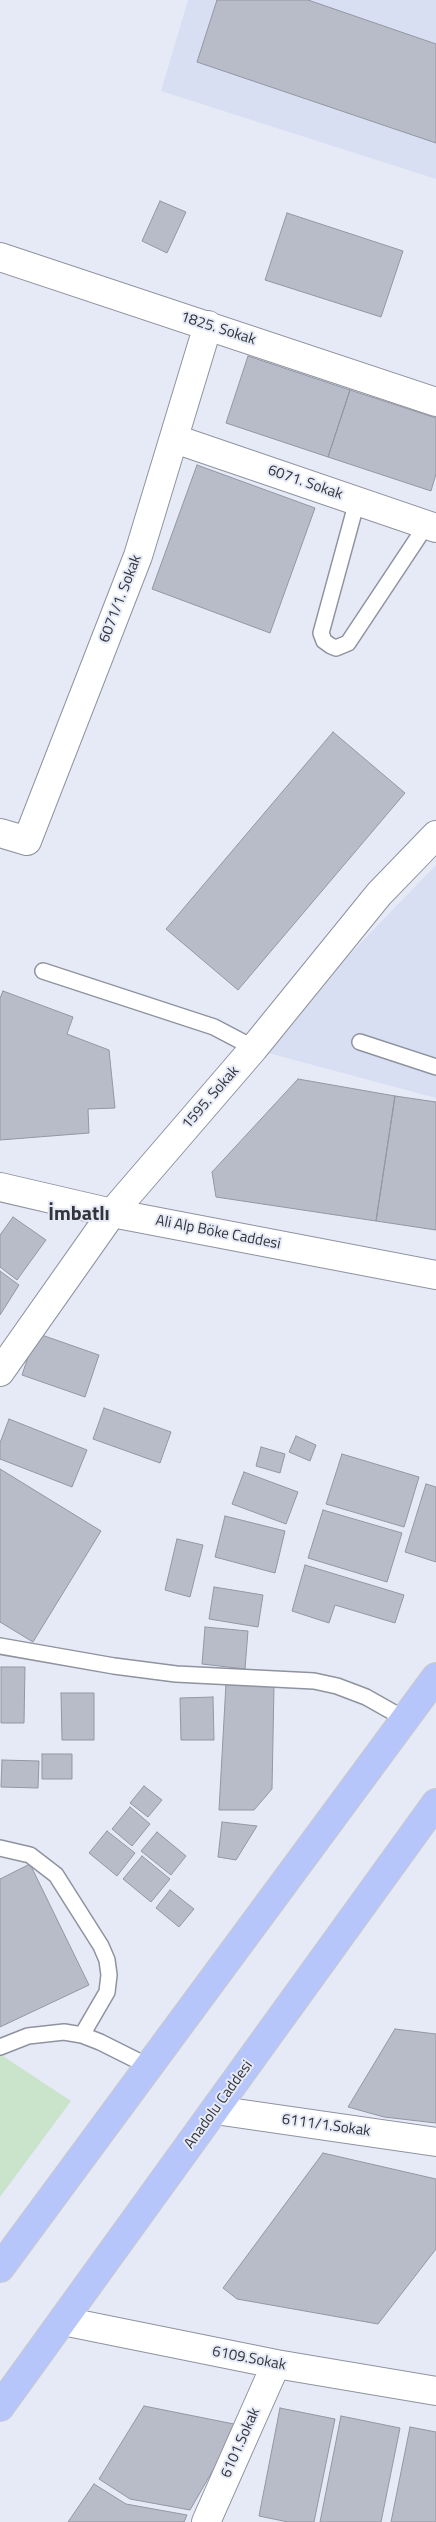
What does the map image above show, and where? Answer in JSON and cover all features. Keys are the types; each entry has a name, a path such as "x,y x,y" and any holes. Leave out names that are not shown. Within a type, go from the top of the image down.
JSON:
{"highway":[{"path":"0,2268 436,1677"},
{"name":"Anadolu Caddesi","path":"0,2407 436,1803"}],"street":[{"name":"1825. Sokak","path":"0,257 436,402"},
{"name":"6071/1. Sokak","path":"0,832 27,841 138,556 208,325"},
{"name":"6071. Sokak","path":"175,439 431,526"},
{"name":"1595. Sokak","path":"0,1372 112,1213 254,1048 379,894 436,835"},
{"name":"Ali Alp Böke Caddesi","path":"0,1187 112,1213 436,1275"},
{"name":"6111/1.Sokak","path":"216,2110 436,2142"},
{"name":"6109.Sokak","path":"62,2321 276,2364 436,2391"},
{"name":"6101.Sokak","path":"206,2522 276,2364"}],"lane":[{"path":"357,501 321,633 324,641 336,648 348,643 431,526"},
{"path":"43,971 214,1027 254,1048"},
{"path":"360,1042 436,1067"},
{"path":"0,1646 114,1666 176,1674 314,1681 337,1686 366,1696 405,1719"},
{"path":"0,1848 30,1855 56,1875 101,1946 107,1960 109,1975 107,1992 82,2035"},
{"path":"0,2047 28,2036 46,2033 82,2035 148,2066"}],"shaded area":[{"path":"188,0 436,0 436,179 161,91"},
{"path":"436,865 436,1098 257,1050"}],"green space":[{"path":"0,2054 71,2101 0,2197"}],"building":[{"path":"217,0 308,0 436,44 436,143 197,62"},
{"path":"160,201 186,212 167,253 142,241"},
{"path":"287,213 403,251 381,317 265,280"},
{"path":"248,356 350,390 328,457 226,423"},
{"path":"350,390 436,418 436,474 431,491 328,457"},
{"path":"197,465 315,508 270,633 152,589"},
{"path":"333,732 405,793 238,990 166,929"},
{"path":"3,991 73,1017 67,1034 109,1050 115,1108 88,1109 89,1133 0,1140 0,998"},
{"path":"298,1079 395,1096 376,1221 216,1197 212,1172"},
{"path":"395,1096 436,1102 436,1230 376,1221"},
{"path":"13,1217 46,1240 17,1280 0,1267 0,1235"},
{"path":"0,1271 19,1285 0,1315"},
{"path":"36,1333 99,1355 85,1397 22,1375"},
{"path":"104,1408 171,1432 160,1463 93,1439"},
{"path":"9,1419 87,1450 72,1487 0,1459 0,1443"},
{"path":"296,1436 316,1445 310,1461 289,1452"},
{"path":"261,1447 285,1454 280,1473 256,1466"},
{"path":"342,1454 419,1477 404,1527 326,1504"},
{"path":"0,1469 101,1531 33,1642 0,1622"},
{"path":"244,1472 298,1492 286,1524 232,1504"},
{"path":"426,1484 436,1487 436,1562 405,1552"},
{"path":"323,1510 402,1533 387,1582 308,1558"},
{"path":"225,1516 285,1531 275,1573 215,1557"},
{"path":"177,1539 203,1545 190,1597 165,1590"},
{"path":"305,1565 404,1595 395,1623 335,1605 329,1623 292,1611"},
{"path":"214,1587 263,1595 258,1627 209,1619"},
{"path":"205,1627 248,1631 245,1669 202,1664"},
{"path":"1,1667 25,1667 24,1723 1,1723"},
{"path":"226,1683 274,1686 272,1789 254,1810 219,1810"},
{"path":"61,1693 94,1693 94,1740 62,1740"},
{"path":"213,1697 214,1740 181,1740 180,1698"},
{"path":"42,1754 72,1754 72,1779 42,1779"},
{"path":"2,1760 39,1761 38,1788 1,1787"},
{"path":"144,1786 162,1800 148,1817 130,1803"},
{"path":"130,1807 150,1824 132,1846 112,1829"},
{"path":"222,1822 257,1826 236,1860 218,1857"},
{"path":"107,1831 135,1853 117,1876 89,1853"},
{"path":"157,1832 186,1856 171,1875 141,1851"},
{"path":"142,1856 170,1879 151,1902 123,1879"},
{"path":"30,1864 89,1985 0,2027 0,1879"},
{"path":"170,1890 194,1909 179,1927 156,1908"},
{"path":"395,2029 436,2034 436,2123 384,2117 348,2107"},
{"path":"323,2153 436,2179 436,2249 378,2324 237,2299 223,2288"},
{"path":"144,2406 239,2425 190,2510 130,2499 99,2479"},
{"path":"280,2408 335,2419 314,2522 288,2522 259,2516"},
{"path":"341,2416 400,2428 381,2522 320,2522"},
{"path":"410,2427 436,2432 436,2522 391,2522"},
{"path":"94,2484 126,2504 187,2515 184,2522 68,2522"}],"district":[{"name":"İmbatlı","path":"79,1215"}]}
